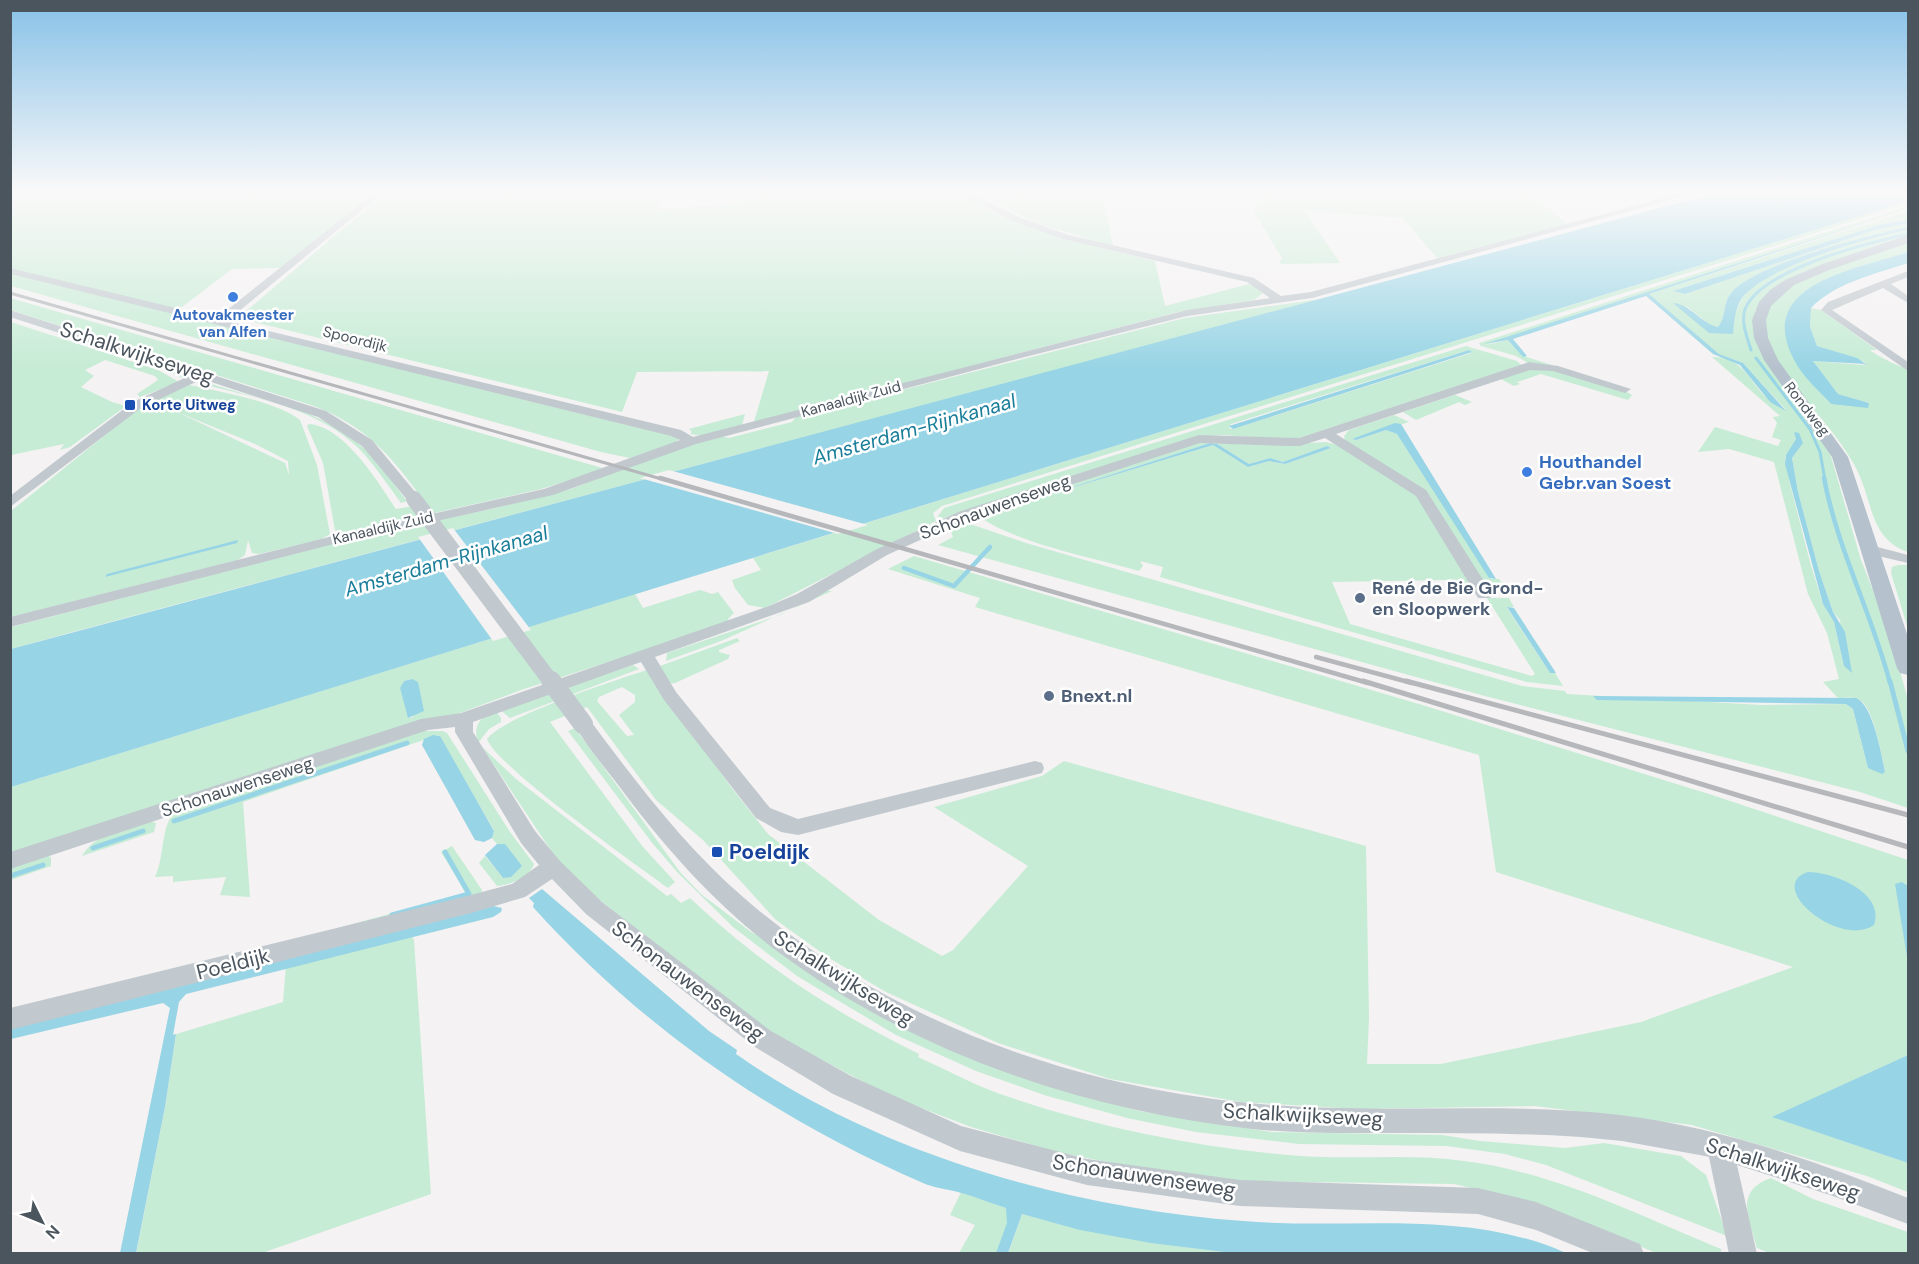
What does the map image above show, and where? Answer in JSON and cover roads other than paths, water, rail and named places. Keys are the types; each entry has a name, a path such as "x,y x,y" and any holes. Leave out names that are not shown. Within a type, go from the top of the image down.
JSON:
{"main road":[{"name":"Rondweg","path":"1874,251 1793,279 1774,292 1761,313 1760,336 1770,360 1830,438 1840,457 1908,668"}],"street":[{"path":"220,321 307,251"},
{"path":"1126,251 1250,280 1280,300"},
{"name":"Kanaaldijk Zuid","path":"10,622 322,542 549,492 691,441 1187,313 1312,295 1476,251"},
{"name":"Spoordijk","path":"10,272 676,433 691,441"},
{"path":"1907,367 1826,310 1832,304 1886,285 1885,282 1908,274"},
{"path":"1886,285 1908,300"},
{"name":"Schalkwijkseweg","path":"10,313 309,409 336,421 376,451 584,724 640,802 735,904 792,951 933,1033 1059,1077 1140,1097 1234,1114 1315,1120 1480,1120 1585,1124 1720,1148 1908,1211"},
{"name":"Schonauwenseweg","path":"10,861 427,724 464,719 495,706 646,656 784,606 893,547 966,514 1199,439 1222,437 1289,443 1327,434 1529,366 1554,368 1625,389"},
{"path":"10,503 132,409 203,374"},
{"path":"1327,434 1420,493 1484,594"},
{"path":"1870,550 1908,559"},
{"path":"646,656 690,722 764,813 788,826 798,827 1035,768"},
{"name":"Schonauwenseweg","path":"464,719 464,732 508,808 553,867 594,908 763,1039 842,1084 960,1138 1087,1172 1240,1192 1478,1201 1536,1216 1630,1254"},
{"name":"Poeldijk","path":"10,1019 518,891 553,867"},
{"path":"1720,1148 1743,1254"}],"water":[{"name":"Amsterdam-Rijnkanaal","path":"1499,251 1746,251 11,787 11,649"},
{"path":"1780,251 1649,294 1719,354 1743,363 1786,411 1770,402 1740,365 1713,354 1646,296 1513,339 1527,356 1523,357 1508,340 1484,344"},
{"path":"1798,251 1813,251 1685,294 1673,291"},
{"path":"1832,251 1772,275 1754,286 1742,298 1736,311 1733,334 1709,333 1673,303 1686,307 1706,322 1718,327 1728,297 1743,282 1814,252"},
{"path":"1908,252 1908,263 1844,285 1811,308 1810,327 1817,346 1857,358 1866,364 1813,361 1838,394 1869,403 1868,408 1831,404 1797,365 1786,338 1786,316 1797,299 1814,285 1861,266"},
{"path":"1469,350 1472,352 1233,429 1229,426"},
{"path":"1395,423 1401,424 1496,579 1489,578 1397,434 1386,430 1356,440 1352,439"},
{"path":"1794,432 1799,433 1803,443 1792,458 1798,492 1819,571 1833,612 1845,632 1852,673 1844,666 1834,622 1823,604 1785,464 1786,455 1796,439"},
{"path":"1210,443 1217,444 1249,464 1270,458 1283,462 1327,446 1331,448 1285,464 1269,461 1248,467 1213,445 1035,499"},
{"path":"238,540 237,543 105,577 107,574"},
{"path":"1507,607 1514,608 1556,673 1550,673"},
{"path":"412,679 418,682 424,711 408,718 400,688 404,681"},
{"path":"1593,696 1856,698 1862,702 1872,719 1885,772 1882,774 1868,768 1853,709 1846,704 1597,700"},
{"path":"433,735 440,736 494,831 492,838 484,842 475,840 422,745 424,739"},
{"path":"497,844 505,844 522,866 511,877 503,878 485,855"},
{"path":"1808,872 1843,880 1865,894 1872,903 1875,913 1874,925 1859,930 1843,929 1811,913 1800,901 1795,890 1797,879"},
{"path":"1902,882 1908,886 1908,963 1895,884"},
{"path":"542,889 709,1031 737,1050 736,1054 791,1089 851,1120 913,1147 978,1170 1044,1189 1177,1214 1284,1223 1448,1225 1488,1230 1528,1239 1566,1253 1232,1253 1151,1243 1080,1230 1022,1214 1008,1253 996,1253 1007,1223 1006,1208 927,1185 868,1158 814,1130 713,1066 619,992 575,951 533,907 534,903 529,898"},
{"path":"493,906 502,908 501,912 493,917 186,994 179,1002 165,1107 136,1253 120,1253 170,1008 163,1003 11,1039 10,1029"},
{"path":"1908,1055 1908,1163 1772,1117"}],"waterway":[{"path":"1751,350 1744,328 1744,316 1747,305 1758,292 1796,269 1845,251"},
{"path":"1756,358 1810,429 1820,452 1825,480"},
{"path":"1824,478 1837,530 1883,657 1890,683"},
{"path":"904,568 954,586 990,547"},
{"path":"1890,681 1908,751"},
{"path":"174,821 407,743"},
{"path":"93,848 143,831"},
{"path":"392,915 469,894 445,852"},
{"path":"10,876 43,865"}],"railway":[{"path":"10,293 665,480"},
{"path":"660,478 1368,683"},
{"path":"1316,657 1412,683"},
{"path":"1363,681 1908,847"},
{"path":"1406,681 1908,815"}],"place":[{"name":"Autovakmeester van Alfen","path":"233,297"},
{"name":"Korte Uitweg","path":"130,405"},
{"name":"Houthandel Gebr.van Soest","path":"1527,472"},
{"name":"René de Bie Grond- en Sloopwerk","path":"1360,598"},
{"name":"Bnext.nl","path":"1049,696"},
{"name":"Poeldijk","path":"717,852"}]}
